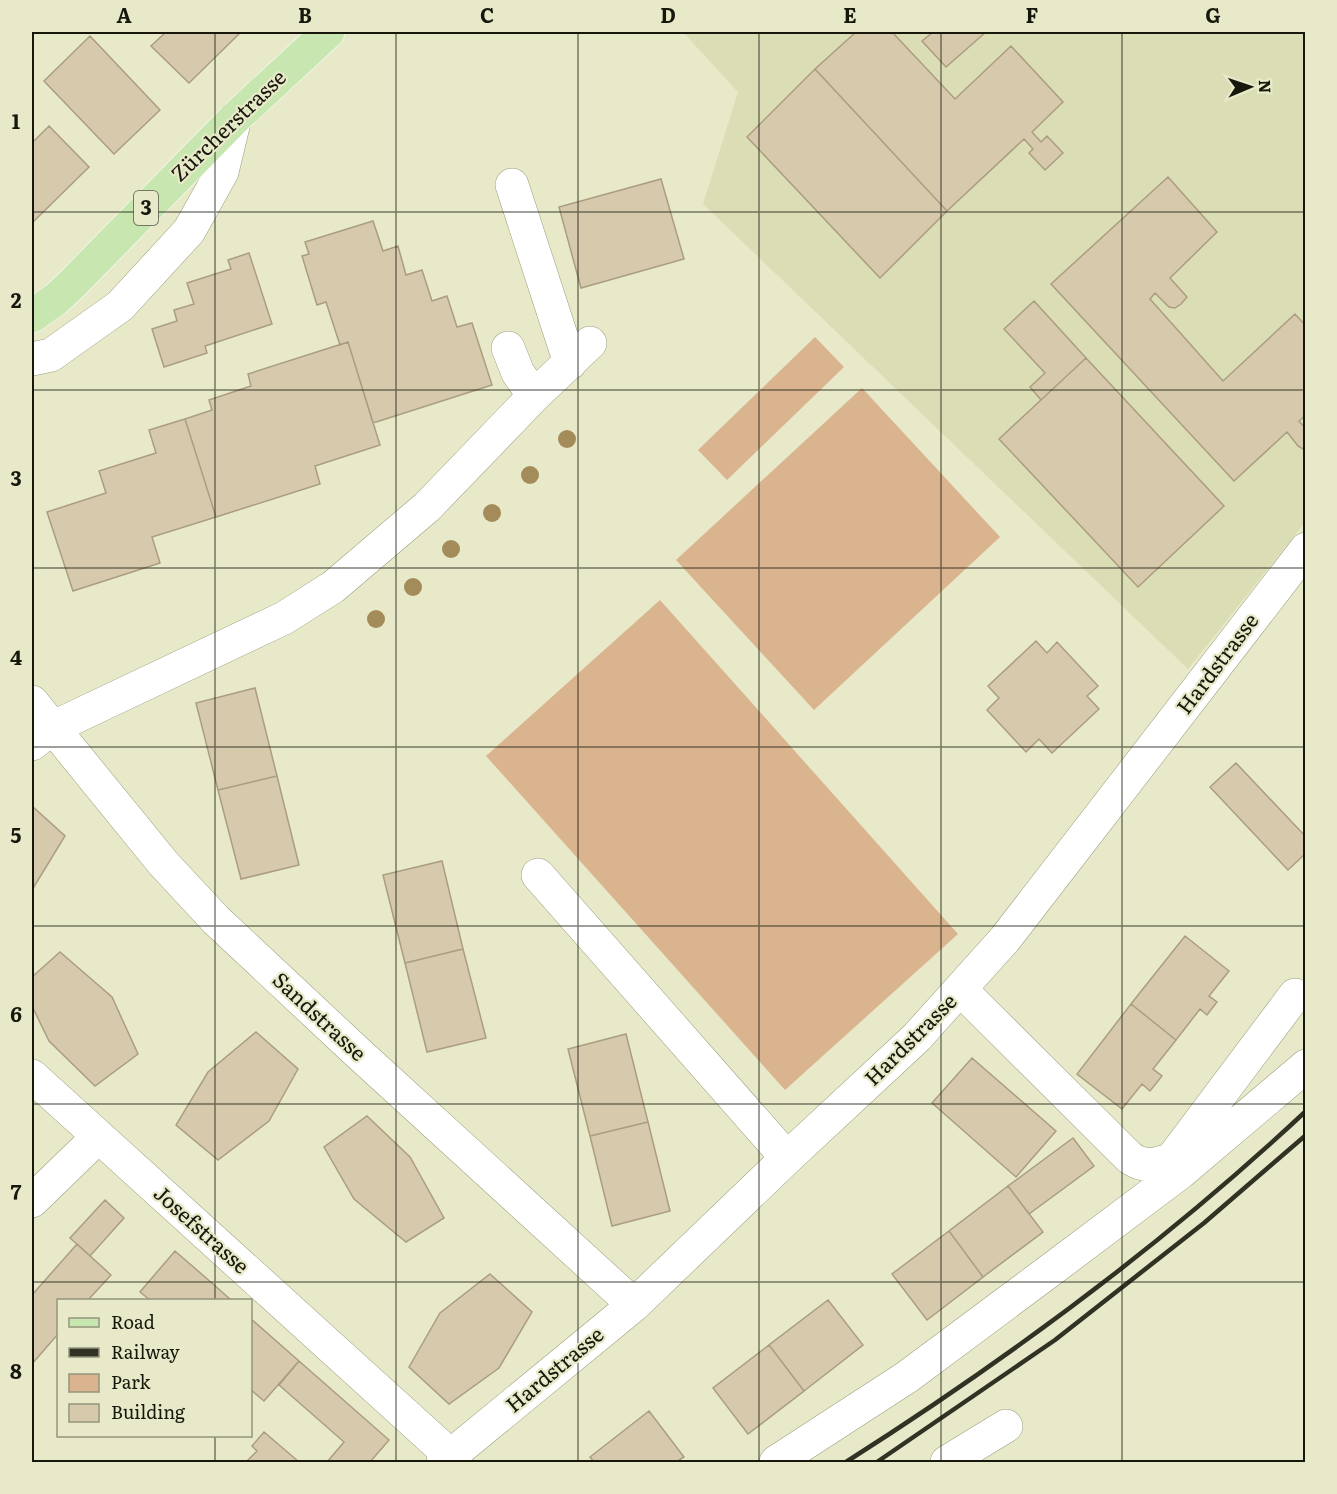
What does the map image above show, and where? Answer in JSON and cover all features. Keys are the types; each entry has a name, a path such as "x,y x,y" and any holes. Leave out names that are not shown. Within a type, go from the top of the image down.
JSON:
{"main road":[{"name":"Zürcherstrasse","path":"32,336 44,308 235,118 328,32"}],"street":[{"path":"32,359 51,355 120,306 189,231 222,172 235,118"},
{"path":"42,736 284,618 333,587 427,507 534,396 580,353 512,185"},
{"path":"508,348 518,373 534,396"},
{"name":"Hardstrasse","path":"449,1460 634,1305 917,1037 1005,939 1305,549"},
{"name":"Sandstrasse","path":"32,702 42,736 216,920 634,1305"},
{"path":"538,875 787,1158"},
{"path":"961,990 1130,1158 1141,1165 1158,1164 1172,1159 1295,994"},
{"path":"776,1462 907,1377 1182,1172 1305,1066"},
{"name":"Josefstrasse","path":"32,1076 449,1460"},
{"path":"32,1201 98,1137"},
{"path":"947,1462 1006,1426"}],"shaded area":[{"path":"683,32 1305,32 1305,522 1188,669 703,204 738,92"}],"green space":[{"path":"815,337 844,367 727,480 698,450"},
{"path":"862,388 1000,537 814,710 676,560"},
{"path":"660,600 958,934 785,1090 486,756"}],"building":[{"path":"166,32 241,32 189,83 151,46"},
{"path":"856,32 892,32 955,99 1011,46 1063,102 1032,132 1041,142 1047,136 1063,153 1045,170 1029,153 1033,149 1024,139 947,211 815,69"},
{"path":"933,32 986,32 946,67 922,41"},
{"path":"90,36 160,110 114,154 44,81"},
{"path":"815,69 947,211 880,278 747,137"},
{"path":"49,126 89,167 32,223 32,143"},
{"path":"1168,177 1217,232 1170,278 1187,297 1181,304 1175,308 1169,307 1155,293 1150,299 1223,381 1295,314 1306,326 1306,415 1299,421 1306,429 1306,447 1303,449 1298,446 1287,432 1234,481 1051,284"},
{"path":"661,179 684,259 581,288 559,207"},
{"path":"373,221 383,251 398,246 406,275 422,270 432,301 447,296 457,327 472,323 492,385 373,423 348,342 340,345 326,302 317,305 302,256 309,254 305,242"},
{"path":"249,253 272,324 205,346 207,353 164,367 152,329 177,321 174,310 194,304 187,283 231,269 228,260"},
{"path":"1034,301 1086,358 1041,400 1030,387 1045,373 1004,329"},
{"path":"348,342 380,445 315,466 320,484 216,517 185,419 212,410 209,400 251,386 248,374"},
{"path":"1086,358 1224,506 1138,587 999,439"},
{"path":"185,419 216,517 152,537 160,563 73,591 47,512 106,493 99,471 156,453 149,430"},
{"path":"1036,641 1047,653 1057,642 1098,686 1087,696 1099,709 1052,753 1039,739 1026,752 987,710 999,698 988,686"},
{"path":"255,688 277,776 218,790 196,703"},
{"path":"1236,763 1306,837 1306,853 1288,870 1210,787"},
{"path":"277,776 299,865 241,879 218,790"},
{"path":"32,806 65,836 32,890"},
{"path":"442,861 463,949 405,963 383,875"},
{"path":"1185,936 1229,971 1209,996 1217,1002 1207,1015 1200,1009 1176,1040 1131,1004"},
{"path":"463,949 486,1038 427,1052 405,963"},
{"path":"60,952 112,997 138,1054 95,1086 49,1041 32,1006 32,977"},
{"path":"1131,1004 1176,1040 1153,1069 1162,1076 1150,1091 1142,1084 1122,1109 1077,1074"},
{"path":"256,1032 298,1069 269,1121 218,1160 176,1125 208,1072"},
{"path":"626,1034 648,1122 590,1136 568,1049"},
{"path":"972,1058 1056,1131 1016,1177 932,1103"},
{"path":"367,1116 410,1157 444,1218 406,1242 354,1199 324,1147"},
{"path":"648,1122 670,1211 612,1226 590,1136"},
{"path":"1073,1138 1094,1166 1029,1214 1008,1186"},
{"path":"1008,1186 1043,1232 983,1277 949,1231"},
{"path":"105,1200 124,1218 90,1256 70,1238"},
{"path":"949,1231 983,1277 927,1320 892,1274"},
{"path":"77,1244 111,1275 89,1299 57,1299 57,1335 32,1364 32,1295"},
{"path":"175,1251 230,1299 149,1299 140,1292"},
{"path":"490,1274 532,1312 499,1368 449,1404 409,1367 440,1313"},
{"path":"828,1300 863,1345 804,1391 769,1345"},
{"path":"252,1320 299,1361 264,1401 252,1391"},
{"path":"769,1345 804,1391 748,1434 713,1388"},
{"path":"299,1361 389,1440 370,1462 327,1462 344,1442 279,1385"},
{"path":"649,1411 684,1457 676,1462 594,1462 590,1457"},
{"path":"264,1432 299,1462 246,1462 257,1451 252,1446"}],"railway":[{"path":"846,1462 966,1382 1084,1297 1197,1207 1306,1111"},
{"path":"877,1462 1055,1340 1204,1223 1306,1135"}]}
